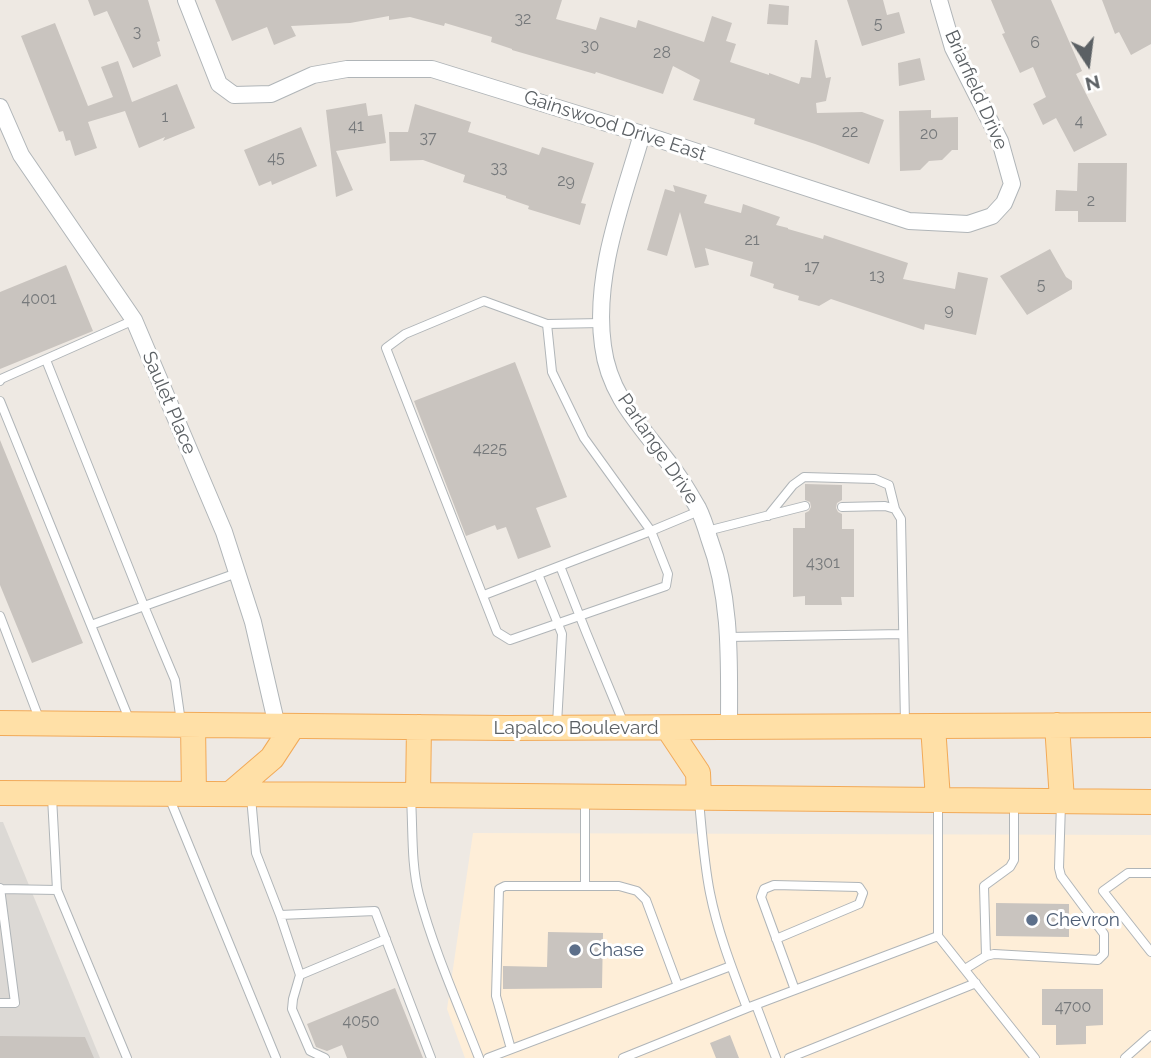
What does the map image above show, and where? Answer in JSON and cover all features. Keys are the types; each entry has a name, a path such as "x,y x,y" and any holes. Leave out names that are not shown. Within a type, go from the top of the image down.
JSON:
{"main road":[{"name":"Lapalco Boulevard","path":"0,723 556,728 1151,725"},
{"path":"187,725 194,794"},
{"path":"1057,725 1062,800"},
{"path":"241,794 272,758 285,726"},
{"path":"933,726 938,799"},
{"path":"414,795 419,727"},
{"path":"668,728 698,773 699,797"},
{"path":"0,793 1151,802"}],"street":[{"name":"Gainswood Drive East","path":"186,0 219,84 234,95 271,94 313,75 346,69 432,69 909,221 968,224 992,216"},
{"name":"Briarfield Drive","path":"939,0 953,48 1000,141 1009,168 1012,184 1004,203 992,216"},
{"name":"Saulet Place","path":"0,107 6,136 134,320 224,533 285,726"},
{"name":"Parlange Drive","path":"642,134 611,239 601,301 603,345 608,370 621,398 678,476 699,511 715,553 725,596 729,726"}],"lane":[{"path":"547,324 552,372 584,438 651,531 668,574 666,586 510,640 497,632 386,348 405,334 484,301 547,324 602,323"},
{"path":"0,381 134,320"},
{"path":"46,360 175,680 187,725"},
{"path":"0,401 132,724"},
{"path":"768,516 793,485 804,477 875,479 889,485 895,509 901,519 905,726"},
{"path":"707,531 805,506"},
{"path":"842,507 885,506 895,509"},
{"path":"484,595 699,511"},
{"path":"560,566 626,727"},
{"path":"91,625 237,573"},
{"path":"538,575 562,634 556,728"},
{"path":"0,616 41,724"},
{"path":"728,637 903,634"},
{"path":"52,794 57,891 127,1058"},
{"path":"168,794 276,1058"},
{"path":"241,794 256,853 300,975 292,1009 310,1051 325,1058"},
{"path":"414,795 414,864 418,894 479,1058"},
{"path":"585,796 586,886"},
{"path":"699,797 710,894 723,944 747,1009"},
{"path":"938,799 938,936 1035,1058"},
{"path":"986,956 984,886 1010,867 1014,860 1014,799"},
{"path":"965,969 994,954 1098,960 1104,954 1104,934 1061,876 1059,868 1062,800"},
{"path":"1151,873 1128,873 1103,891 1151,951"},
{"path":"776,939 859,904 863,893 859,887 774,885 764,889 761,897 776,939 795,990"},
{"path":"511,1049 496,996 499,889 505,886 619,886 637,891 646,900 678,986"},
{"path":"0,1003 15,1003 0,889 57,891"},
{"path":"280,915 375,911 431,1058"},
{"path":"623,1058 938,936"},
{"path":"300,975 386,939"},
{"path":"488,1058 731,966"},
{"path":"789,1058 976,983"},
{"path":"756,1005 776,1058"},
{"path":"1125,1058 1151,1035"}],"shaded area":[{"path":"0,822 3,822 100,1058 0,1058"},
{"path":"473,833 1151,835 1151,1058 465,1058 447,1009"}],"building":[{"path":"88,0 148,0 160,41 157,42 161,56 133,68 107,11 94,16"},
{"path":"215,0 562,0 556,19 596,30 600,17 636,28 638,20 704,42 712,16 732,23 726,41 736,44 730,62 799,84 801,77 811,78 817,40 826,78 831,77 826,101 816,103 817,113 862,112 884,120 869,164 754,124 755,119 693,100 700,80 673,66 663,94 596,72 595,74 512,50 491,42 492,37 445,23 444,26 410,17 389,20 389,16 350,23 291,26 296,36 274,45 267,27 232,41"},
{"path":"847,0 883,0 887,15 899,12 905,33 862,46"},
{"path":"991,0 1051,0 1082,71 1076,74 1107,135 1074,152 1056,118 1043,125 1033,104 1046,97 1033,67 1020,73 1002,34 1005,33"},
{"path":"1102,0 1151,0 1151,44 1131,55 1119,32 1115,34"},
{"path":"769,4 789,6 788,25 767,24"},
{"path":"55,23 88,106 113,97 101,67 118,61 132,102 177,84 195,128 139,148 125,111 88,122 97,148 75,156 70,140 66,141 63,131 59,132 21,36"},
{"path":"920,58 925,80 899,86 898,63"},
{"path":"366,103 368,116 382,114 386,143 336,151 353,190 336,197 326,110"},
{"path":"415,104 471,122 468,132 539,155 542,147 594,163 581,203 586,204 580,225 528,209 529,206 506,196 463,182 465,175 423,160 390,161 389,132 408,132"},
{"path":"931,110 931,118 958,117 958,150 952,150 942,160 929,161 920,170 900,171 899,111"},
{"path":"301,127 317,166 272,185 271,181 259,186 244,150"},
{"path":"1078,163 1127,163 1126,222 1078,222 1078,211 1055,211 1056,190 1077,191"},
{"path":"673,185 707,195 704,203 741,213 743,204 780,217 776,225 823,239 824,235 908,263 903,279 955,289 958,272 988,278 976,335 925,324 924,330 831,299 819,306 798,300 799,296 773,288 774,284 750,276 753,262 705,248 709,265 695,268 680,212 667,256 647,250 665,189 675,192"},
{"path":"1050,249 1066,277 1072,281 1072,289 1027,315 1000,276"},
{"path":"66,265 93,331 0,369 0,292"},
{"path":"515,362 567,497 536,508 551,547 518,559 506,527 497,530 495,525 466,536 414,401"},
{"path":"0,440 83,643 32,663 0,585"},
{"path":"805,484 842,485 842,500 837,503 836,508 842,514 842,529 854,529 854,597 841,597 842,605 805,605 805,596 793,597 793,528 805,528 805,513 811,507 810,502 805,500"},
{"name":"Chevron","path":"996,903 1069,904 1069,937 996,936"},
{"name":"Chase","path":"548,932 603,933 602,988 503,989 503,966 547,967"},
{"path":"395,988 423,1058 347,1058 342,1045 327,1051 316,1047 307,1024"},
{"path":"1042,989 1103,989 1103,1025 1086,1026 1086,1044 1056,1045 1056,1025 1042,1025"},
{"path":"730,1035 739,1058 716,1058 710,1043"},
{"path":"0,1036 85,1037 94,1058 0,1058"}],"place":[{"name":"Chevron","path":"1032,920"},
{"name":"Chase","path":"575,950"}]}
